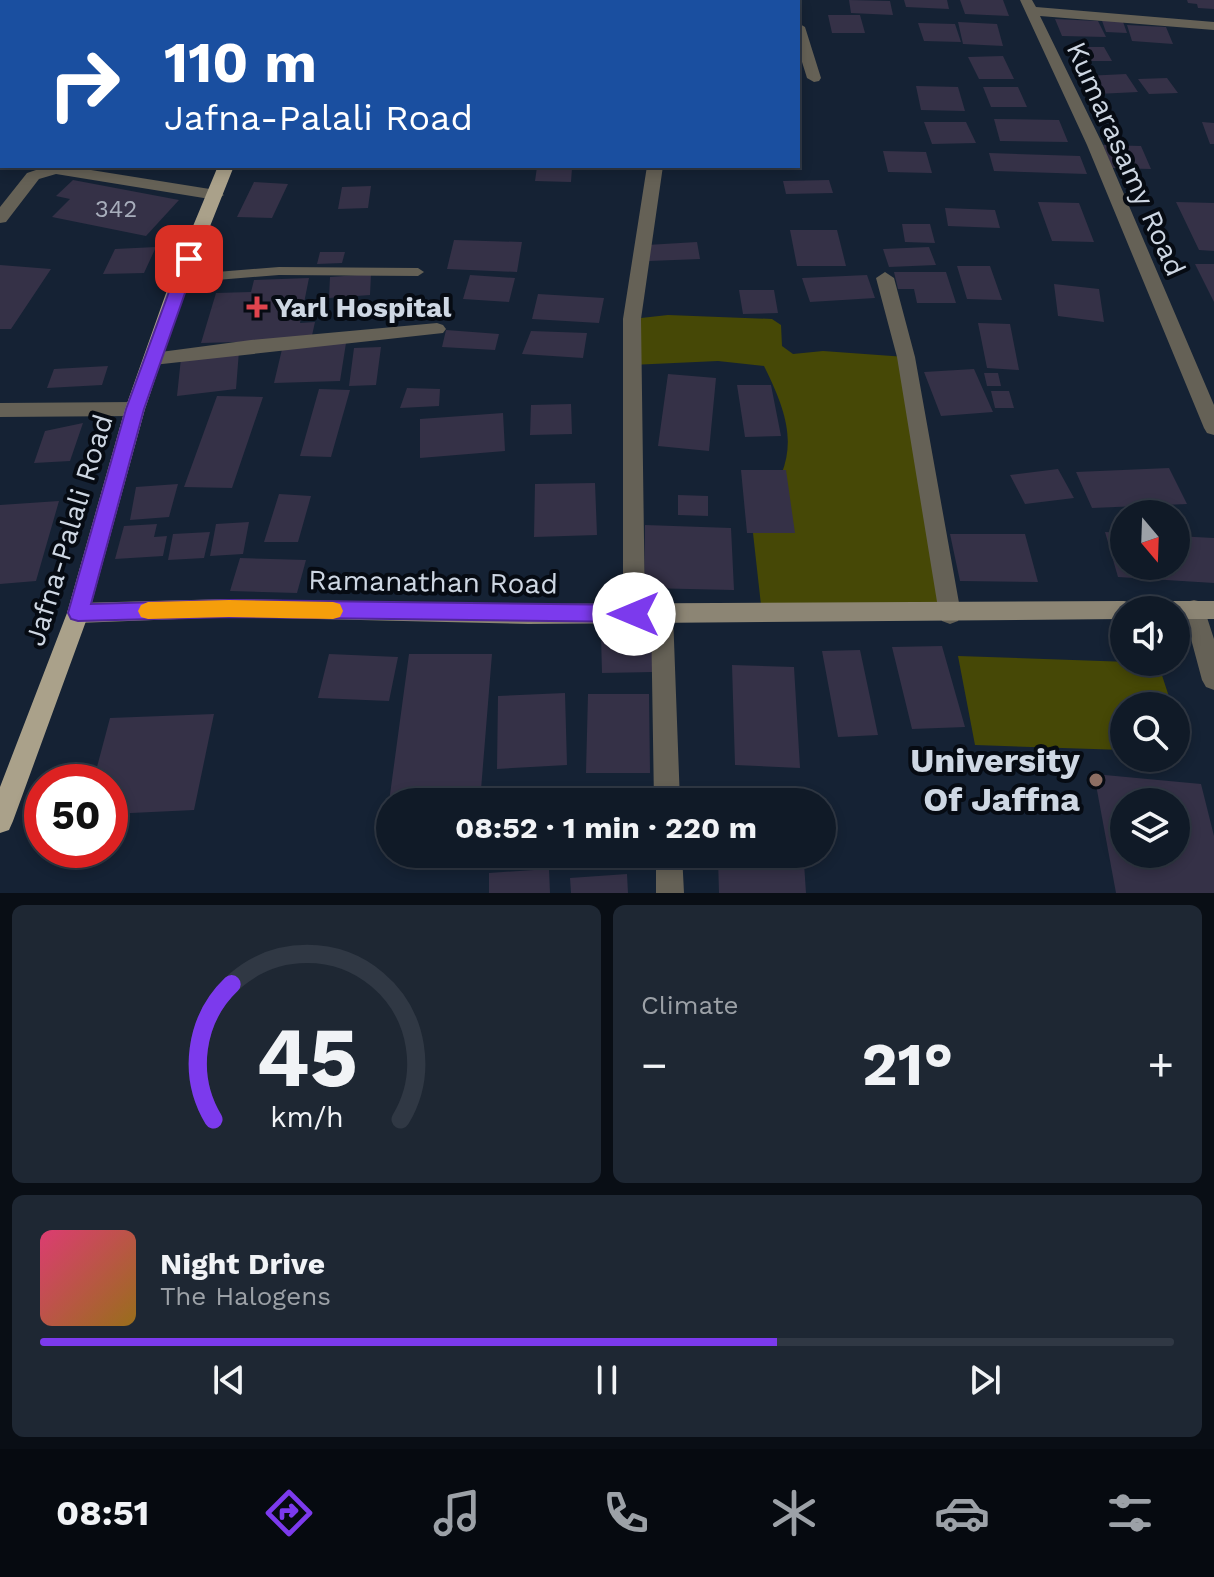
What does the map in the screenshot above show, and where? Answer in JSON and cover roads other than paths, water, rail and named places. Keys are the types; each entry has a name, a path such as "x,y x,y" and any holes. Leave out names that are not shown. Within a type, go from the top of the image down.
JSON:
{"main road":[{"name":"Jafna-Palali Road","path":"0,821 78,613 135,409 180,279 225,168"},
{"name":"Ramanathan Road","path":"78,613 229,608 634,614 950,614 1110,610"}],"street":[{"path":"1028,6 1214,26"},
{"name":"Kumarasamy Road","path":"1028,6 1095,145 1214,428"},
{"path":"800,33 814,78"},
{"path":"634,614 632,319 655,168"},
{"path":"0,218 33,176 55,169 216,195"},
{"path":"885,278 906,357 950,614"},
{"path":"153,359 251,346 437,329"},
{"path":"0,410 135,409"},
{"path":"1204,609 1214,680"},
{"path":"662,614 667,788"},
{"path":"669,868 670,893"}],"lane":[{"path":"180,279 279,271 418,272"}],"place":[{"name":"Yarl Hospital","path":"257,307"},
{"name":"University Of Jaffna","path":"1096,780"}]}
